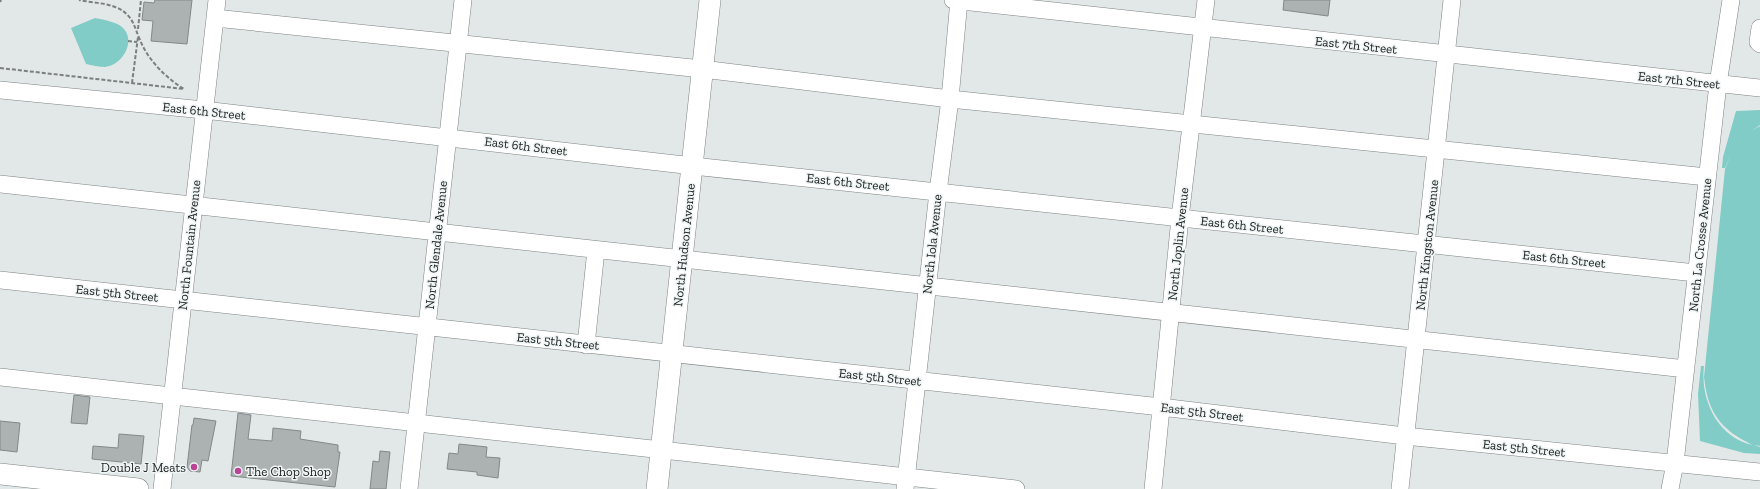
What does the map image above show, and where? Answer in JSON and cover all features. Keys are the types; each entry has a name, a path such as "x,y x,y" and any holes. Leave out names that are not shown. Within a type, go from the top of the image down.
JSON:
{"main road":[{"name":"North Hudson Avenue","path":"657,489 710,0"},
{"path":"0,474 126,488"}],"street":[{"name":"North Fountain Avenue","path":"162,489 217,0"},
{"name":"North Glendale Avenue","path":"409,489 463,0"},
{"name":"East 7th Street","path":"957,0 1447,55 1760,88"},
{"name":"North Iola Avenue","path":"906,483 938,192 950,99 957,0"},
{"name":"North Joplin Avenue","path":"1153,489 1180,218 1206,0"},
{"name":"North Kingston Avenue","path":"1400,489 1452,0"},
{"name":"North La Crosse Avenue","path":"1670,489 1676,463 1718,84 1731,0"},
{"path":"215,18 702,69 950,99 1707,177"},
{"path":"1760,28 1758,42 1760,44"},
{"name":"East 6th Street","path":"0,90 204,110 693,166 1696,273"},
{"path":"0,184 1686,369"},
{"path":"586,344 596,250"},
{"name":"East 5th Street","path":"0,280 1161,407 1405,436 1760,472"},
{"path":"0,377 662,450 906,483 1016,489"}],"path":[{"path":"79,0 116,7 124,12 137,30"},
{"path":"0,68 184,89 160,70 144,47 137,30 141,0"},
{"path":"132,83 138,34"},
{"path":"128,41 137,42"}],"shaded area":[{"path":"95,18 118,25 124,29 127,35 128,41 125,53 116,63 111,66 103,67 86,64 71,28"},
{"path":"1760,110 1760,125 1753,130 1760,126 1760,446 1754,445 1760,447 1760,454 1744,453 1700,441 1698,394 1701,366 1704,366 1703,379 1705,391 1713,415 1729,434 1740,441 1752,445 1730,431 1717,418 1707,395 1704,377 1725,169 1731,154 1725,168 1722,168 1723,157 1736,111"}],"building":[{"path":"155,0 192,0 187,44 151,41 153,21 142,20 144,2 154,3"},
{"path":"1284,0 1330,0 1328,16 1283,10"},
{"path":"74,395 90,397 87,424 71,423"},
{"path":"238,413 251,415 248,439 272,441 273,428 301,431 300,439 338,445 338,452 340,452 335,487 231,476"},
{"path":"194,418 216,421 208,461 202,460 200,472 190,471 187,467"},
{"path":"0,421 20,423 17,452 0,450"},
{"path":"119,434 144,436 141,464 92,459 93,446 118,448"},
{"path":"459,444 487,447 486,457 500,458 498,478 477,475 477,472 447,469 449,453 458,454"},
{"path":"380,451 390,452 386,489 370,489 373,461 379,462"}],"place":[{"name":"Double J Meats","path":"194,467"},
{"name":"The Chop Shop","path":"238,471"}]}
